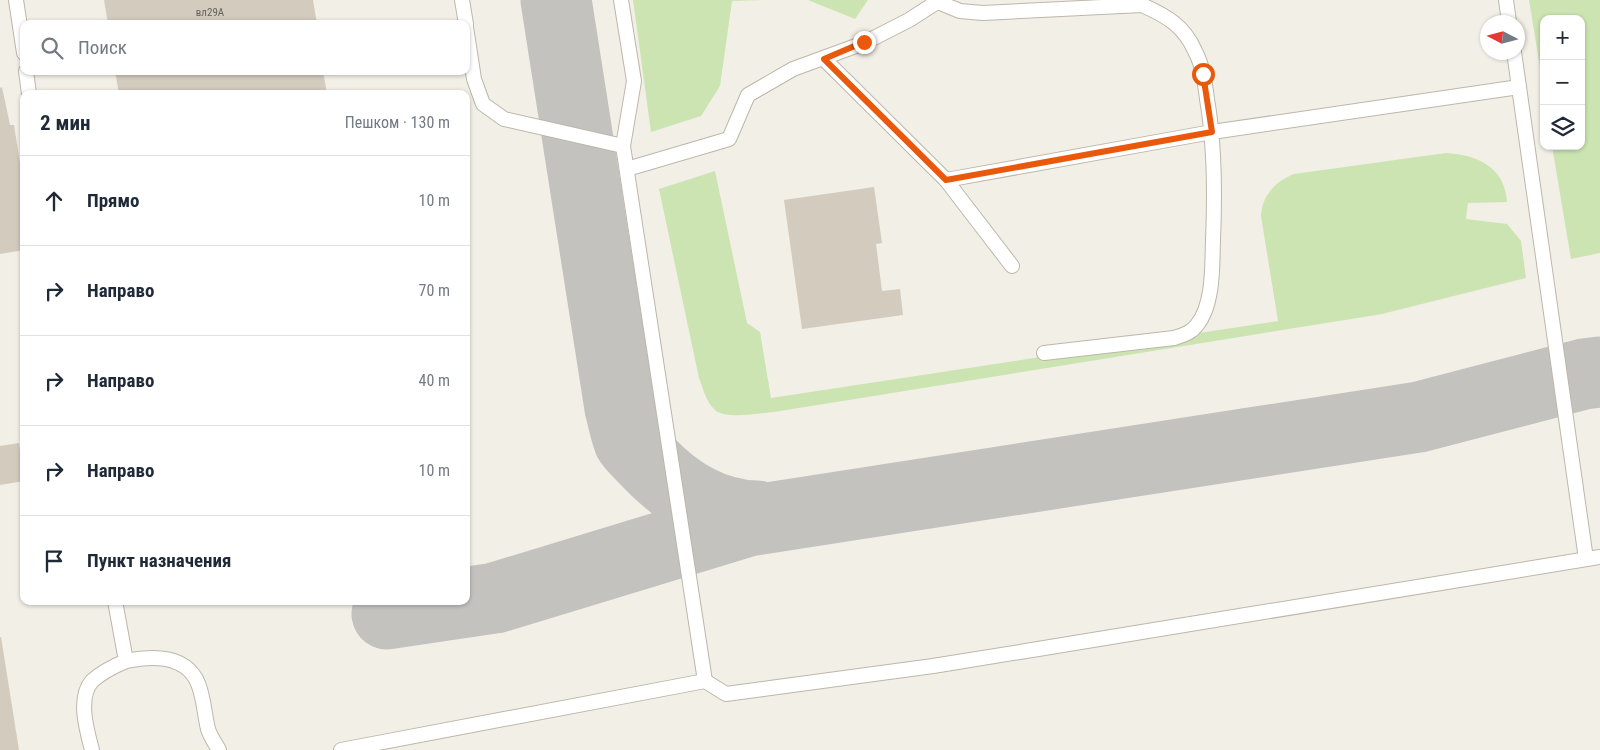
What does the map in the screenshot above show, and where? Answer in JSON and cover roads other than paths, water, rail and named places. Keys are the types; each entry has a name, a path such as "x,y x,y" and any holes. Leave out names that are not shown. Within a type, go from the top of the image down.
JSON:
{"lane":[{"path":"16,0 20,26"},
{"path":"462,0 465,20"},
{"path":"621,0 634,82 623,146 706,681"},
{"path":"1506,0 1508,15"},
{"path":"627,168 729,139 748,95 793,69 824,59 909,20 935,1 960,11 983,13 1142,5 1166,16 1185,32 1196,52 1203,74 1212,132 1215,189 1210,293 1197,326 1187,334 1174,338 1044,353"},
{"path":"470,52 474,79 483,104 504,119 623,146"},
{"path":"824,59 946,180 1012,266"},
{"path":"341,750 706,681 726,694 933,666 1593,558 1515,60"},
{"path":"27,75 29,90"},
{"path":"946,180 1212,132 1519,87"},
{"path":"116,605 126,660"},
{"path":"92,750 84,722 87,691 91,683 106,670 126,660 146,657 158,657 180,663 190,670 197,680 204,703 209,731 218,750"}]}
